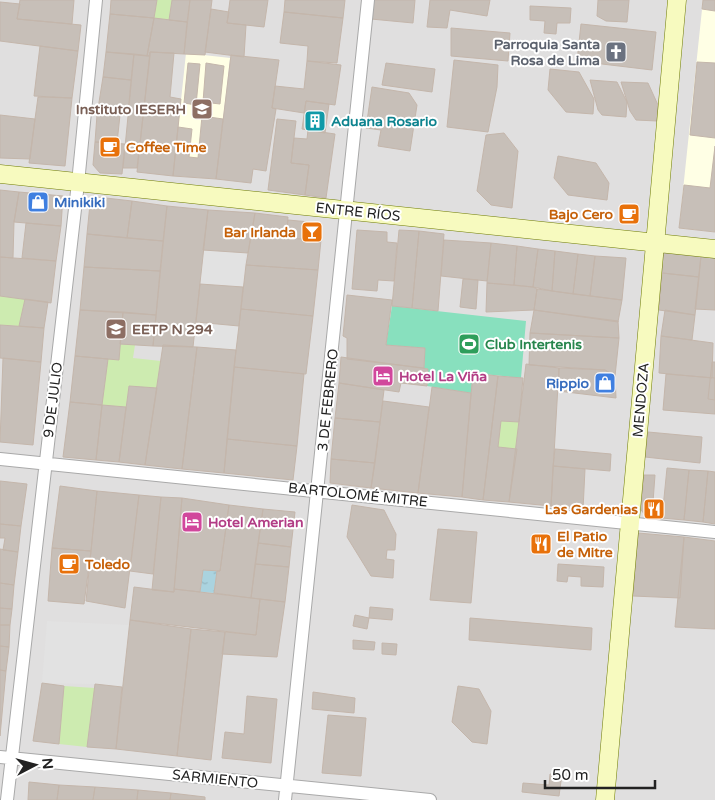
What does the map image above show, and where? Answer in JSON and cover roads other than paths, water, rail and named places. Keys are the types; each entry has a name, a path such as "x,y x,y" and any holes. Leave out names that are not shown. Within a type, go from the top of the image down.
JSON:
{"main road":[{"name":"MENDOZA","path":"606,800 677,0"},
{"name":"ENTRE RÍOS","path":"0,174 715,249"}],"street":[{"name":"9 DE JULIO","path":"7,800 6,758 45,463 78,183 96,0"},
{"name":"3 DE FEBRERO","path":"285,800 319,491 368,0"},
{"name":"BARTOLOMÉ MITRE","path":"0,459 715,532"},
{"name":"SARMIENTO","path":"6,758 430,800"}],"water":[{"path":"203,570 217,571 214,593 200,592"}],"place":[{"name":"Parroquia Santa Rosa de Lima","path":"616,52"},
{"name":"Instituto IESERH","path":"202,109"},
{"name":"Aduana Rosario","path":"315,121"},
{"name":"Coffee Time","path":"110,147"},
{"name":"Minikiki","path":"38,202"},
{"name":"Bajo Cero","path":"629,214"},
{"name":"Bar Irlanda","path":"312,232"},
{"name":"EETP N 294","path":"116,329"},
{"name":"Club Intertenis","path":"469,344"},
{"name":"Hotel La Viña","path":"383,376"},
{"name":"Rippio","path":"605,383"},
{"name":"Las Gardenias","path":"654,509"},
{"name":"Hotel Amerian","path":"192,522"},
{"name":"El Patio de Mitre","path":"541,544"},
{"name":"Toledo","path":"69,564"}]}
